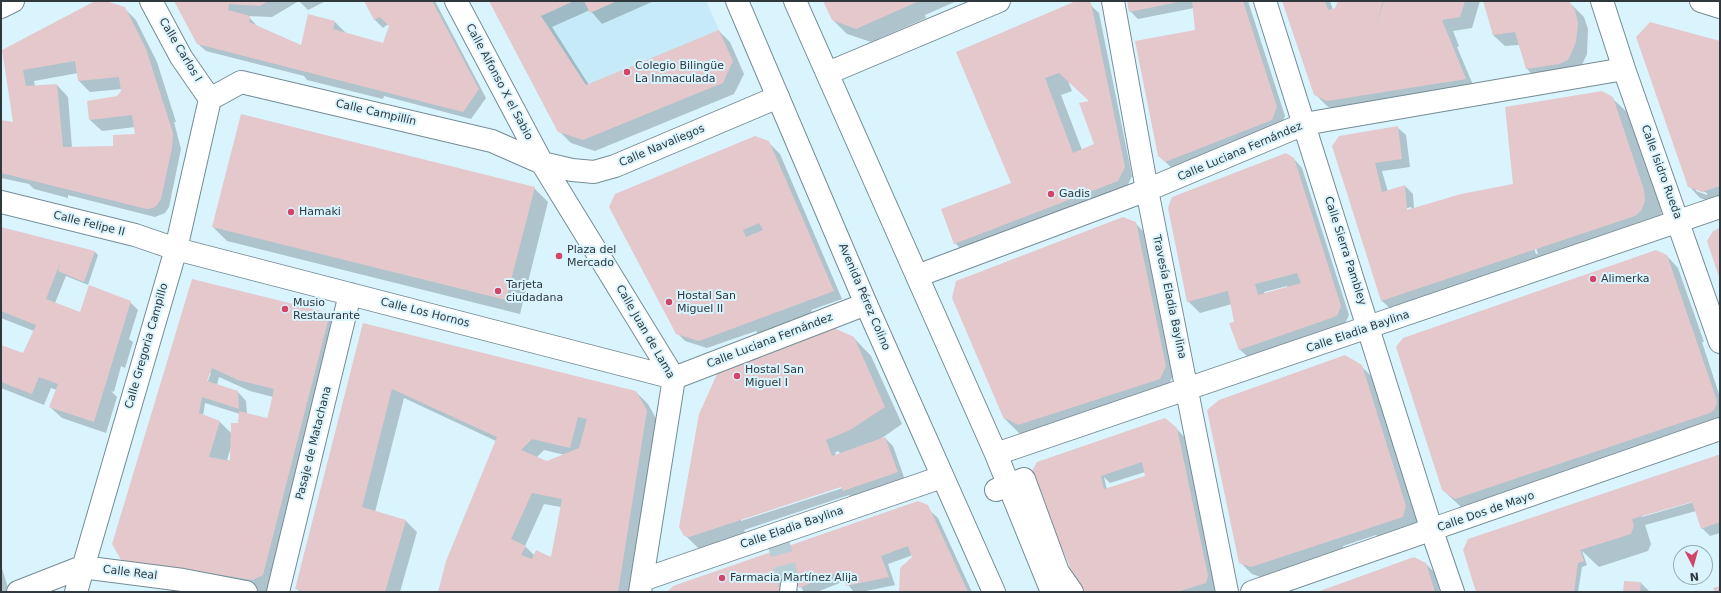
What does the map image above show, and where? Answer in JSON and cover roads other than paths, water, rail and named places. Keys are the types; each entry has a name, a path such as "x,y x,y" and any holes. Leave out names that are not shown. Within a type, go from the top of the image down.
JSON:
{"street":[{"path":"1,7 13,1"},
{"name":"Calle Carlos I","path":"151,1 182,57 210,99"},
{"name":"Calle Alfonso X el Sabio","path":"456,1 542,163"},
{"name":"Avenida Pérez Colino","path":"737,1 866,304 994,592"},
{"path":"795,1 996,454 1003,487 1052,592"},
{"path":"828,73 999,1"},
{"name":"Travesía Eladia Baylina","path":"1113,1 1147,190 1188,388 1227,592"},
{"name":"Calle Sierra Pambley","path":"1265,1 1370,328 1432,531 1453,592"},
{"name":"Calle Isidro Rueda","path":"1602,1 1720,342"},
{"path":"1701,1 1720,7"},
{"name":"Calle Luciana Fernández","path":"917,276 1147,190 1304,124 1624,68"},
{"name":"Calle Campillín","path":"210,99 241,82 492,141 542,163"},
{"name":"Calle Navaliegos","path":"542,163 572,170 594,172 615,166 778,98"},
{"name":"Calle Gregoria Campillo","path":"76,592 82,567 176,249 210,99"},
{"name":"Calle Juan de Lama","path":"542,163 674,378 670,414 641,586"},
{"name":"Calle Felipe II","path":"1,202 134,235 176,249"},
{"name":"Calle Eladia Baylina","path":"996,454 1188,388 1370,328 1720,207"},
{"name":"Calle Los Hornos","path":"176,249 674,378"},
{"name":"Pasaje de Matachana","path":"278,592 350,294"},
{"name":"Calle Luciana Fernández","path":"674,378 866,304"},
{"name":"Calle Dos de Mayo","path":"1252,592 1432,531 1720,429"},
{"name":"Calle Eladia Baylina","path":"641,586 942,477"},
{"path":"1003,487 1024,479 1058,572 1072,592"},
{"name":"Calle Real","path":"18,592 82,567 183,580 246,592"}],"tunnel":[{"path":"776,533 789,584"}],"place":[{"name":"Colegio Bilingüe La Inmaculada","path":"627,72"},
{"name":"Gadis","path":"1051,194"},
{"name":"Hamaki","path":"291,212"},
{"name":"Plaza del Mercado","path":"559,256"},
{"name":"Alimerka","path":"1593,279"},
{"name":"Tarjeta ciudadana","path":"498,291"},
{"name":"Hostal San Miguel II","path":"669,302"},
{"name":"Musio Restaurante","path":"285,309"},
{"name":"Hostal San Miguel I","path":"737,376"},
{"name":"Farmacia Martínez Alija","path":"722,578"}]}
